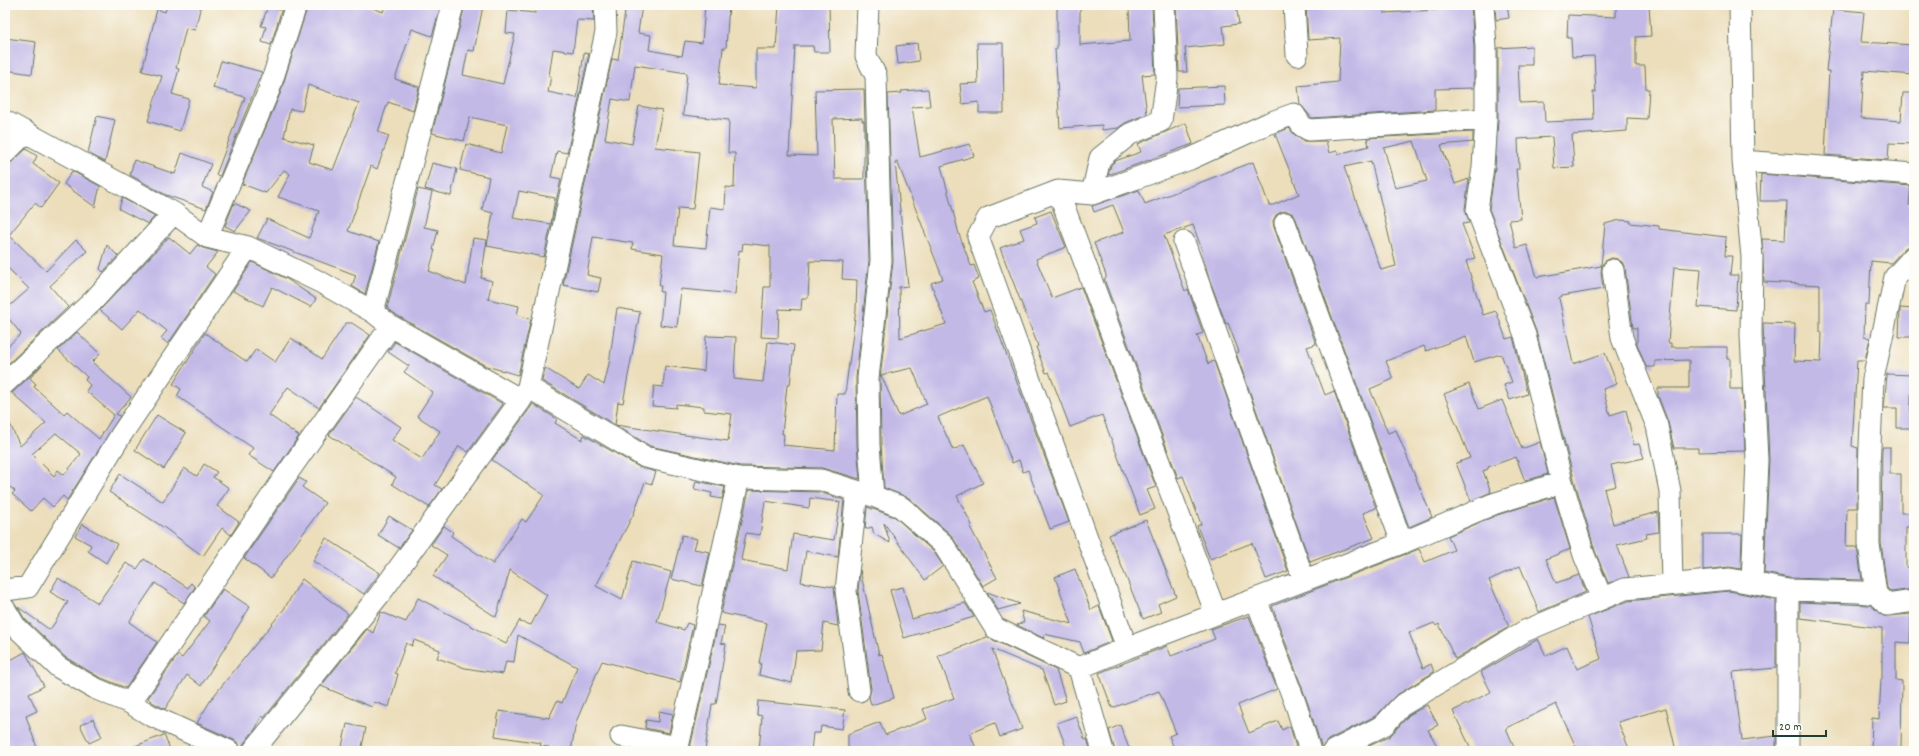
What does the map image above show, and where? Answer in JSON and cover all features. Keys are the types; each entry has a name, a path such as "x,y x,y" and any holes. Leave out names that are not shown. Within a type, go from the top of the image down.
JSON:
{"street":[{"path":"207,237 269,90 296,5"},
{"path":"373,312 453,5"},
{"path":"253,751 380,594 524,394 606,32 605,5"},
{"path":"859,691 846,590 865,494 869,445 868,378 881,260 876,76 866,56 868,5"},
{"path":"1092,194 1100,158 1130,134 1161,121 1167,78 1164,5"},
{"path":"1294,5 1297,55"},
{"path":"1483,5 1486,47 1486,119 1483,167 1477,210 1526,335 1562,482 1584,555 1602,599"},
{"path":"1740,5 1743,161 1752,257 1751,335 1757,460 1752,583"},
{"path":"1127,648 978,237 988,218 1058,191 1092,194 1190,159 1269,123 1294,114 1302,126 1309,130 1486,119"},
{"path":"5,121 174,212 207,237 248,246 322,283 373,312 391,326 645,458 739,478 821,480 901,507 943,544 995,628 1079,668 1256,598 1402,544 1493,504 1562,482"},
{"path":"5,153 26,132"},
{"path":"1743,161 1914,174"},
{"path":"1058,191 1216,614"},
{"path":"5,383 93,301 174,212"},
{"path":"1285,223 1402,544"},
{"path":"1184,242 1304,580"},
{"path":"5,590 28,587 122,435 248,246"},
{"path":"1914,256 1895,277 1873,379 1869,468 1869,544 1876,594 1887,605 1914,601"},
{"path":"1612,270 1622,338 1657,426 1670,491 1672,584"},
{"path":"130,703 284,478 391,326"},
{"path":"621,736 678,747 739,478"},
{"path":"1333,751 1384,725 1401,706 1525,631 1625,589 1730,579 1788,590 1860,592 1876,594"},
{"path":"1788,590 1788,751"},
{"path":"1256,598 1297,708 1310,751"},
{"path":"5,609 15,626 58,667 94,688 130,703 150,715 229,751"},
{"path":"1079,668 1103,751"}],"building":[{"path":"167,5 201,5 195,30 186,28 176,68 179,69 172,94 189,99 180,131 148,121 162,76 142,71 157,9 165,12"},
{"path":"281,5 283,5 271,45 262,42 266,27 261,26 268,6 280,10"},
{"path":"308,5 365,5 383,12 385,5 441,5 432,36 412,29 395,79 419,87 413,111 388,102 378,132 389,136 377,169 371,166 348,231 379,242 365,294 352,286 356,275 257,238 267,219 309,238 319,211 278,197 290,174 284,170 266,193 242,184 280,94","holes":["308,85 359,103 333,170 309,162 314,145 284,137 290,109 302,111"]},
{"path":"465,5 483,6 474,51 468,50 463,75 503,84 515,34 506,33 508,10 535,13 536,5 593,5 594,21 577,20 573,52 553,49 548,92 577,98 584,53 589,54 567,153 557,151 551,177 561,179 544,257 487,246 493,213 482,210 489,177 460,170 466,144 501,153 507,125 470,117 464,141 432,133","holes":["519,191 555,198 551,224 513,218"]},
{"path":"626,5 642,5 638,33 651,35 649,50 682,56 685,41 702,43 705,5 729,5 726,48 723,48 719,85 756,88 756,49 776,49 779,5 829,5 830,52 814,52 813,46 795,46 789,155 817,156 815,90 864,89 869,260 856,378 857,445 860,479 822,468 740,466 650,446 615,425 728,441 732,414 704,411 704,407 676,404 676,408 652,406 654,386 663,387 665,366 704,371 706,336 736,337 734,379 763,382 768,342 794,345 790,385 787,385 782,434 784,434 783,445 835,450 837,394 845,394 856,310 857,280 842,279 843,262 810,261 808,298 802,298 801,310 779,309 778,338 761,337 764,287 770,287 770,246 743,243 742,251 739,250 735,294 681,289 677,327 660,325 663,292 660,292 661,286 659,286 663,254 632,249 633,243 593,237 587,275 601,278 598,292 563,285 612,59 618,60","holes":["635,65 687,73 683,115 729,120 728,153 735,153 734,188 726,187 725,209 710,207 706,248 674,245 678,208 693,209 699,152 655,147 662,110 639,106 632,144 605,139 612,99 630,102","862,118 862,121 864,121 864,179 835,179 833,119"]},
{"path":"1057,5 1080,5 1080,45 1130,41 1129,5 1152,5 1155,74 1142,75 1147,114 1125,123 1118,128 1102,130 1102,125 1060,128 1055,49 1057,49"},
{"path":"1176,5 1236,5 1239,24 1223,26 1225,44 1185,48 1187,72 1179,72"},
{"path":"1306,5 1383,5 1384,13 1436,10 1436,5 1471,5 1474,47 1474,88 1435,89 1435,110 1312,118 1300,104 1298,86 1338,82 1340,38 1308,40"},
{"path":"1495,5 1507,5 1509,18 1496,20"},
{"path":"1616,5 1649,5 1651,36 1636,37 1636,66 1645,66 1646,89 1649,89 1647,119 1627,118 1627,131 1572,135 1574,167 1554,168 1552,137 1518,139 1519,169 1516,169 1521,219 1509,220 1516,248 1527,245 1537,277 1601,266 1605,224 1620,220 1631,221 1630,223 1659,226 1659,229 1726,237 1725,256 1732,256 1730,275 1738,275 1736,310 1698,307 1701,269 1674,267 1668,343 1671,343 1671,347 1727,347 1727,358 1730,358 1730,389 1742,389 1745,451 1698,452 1698,448 1674,448 1668,422 1658,396 1658,388 1689,388 1689,360 1655,361 1655,367 1646,367 1637,344 1637,328 1633,328 1625,268 1622,262 1612,258 1606,260 1602,265 1601,272 1603,289 1562,296 1559,298 1573,364 1605,353 1617,384 1603,389 1610,415 1626,410 1634,445 1639,444 1644,458 1611,465 1616,486 1604,489 1613,524 1658,512 1659,532 1646,534 1647,538 1617,545 1629,577 1608,583 1595,551 1574,479 1536,331 1489,209 1495,168 1498,120 1498,48 1532,46 1532,65 1518,65 1520,103 1544,102 1545,122 1594,120 1593,92 1596,92 1594,56 1572,57 1571,38 1567,38 1568,15 1616,17"},
{"path":"1833,9 1864,12 1861,42 1914,45 1914,75 1864,71 1861,118 1901,121 1903,93 1914,93 1914,144 1889,143 1888,160 1825,155 1829,71 1826,71"},
{"path":"5,38 36,42 32,74 5,70"},
{"path":"917,43 919,61 898,64 896,46"},
{"path":"977,43 1003,43 1004,113 979,113 979,102 962,104 960,84 978,83"},
{"path":"221,61 262,72 220,176 216,175 245,97 213,88"},
{"path":"1224,86 1225,105 1177,107 1178,88"},
{"path":"928,89 930,106 912,107 920,157 970,144 974,156 941,166 959,234 971,266 974,265 979,279 972,282 984,312 990,310 1069,522 1050,529 1028,470 1023,472 1019,460 1012,463 987,396 938,417 953,450 964,445 983,483 957,496 972,525 970,527 997,578 983,586 951,535 909,498 884,488 881,444 880,379 893,261 888,94 902,93 901,91","holes":["897,161 943,279 931,283 946,324 900,338 899,287 908,286 895,162","912,368 927,404 899,416 881,375"]},
{"path":"97,116 115,120 105,162 88,153"},
{"path":"1186,123 1193,144 1108,175 1111,165 1115,161 1141,152 1138,144"},
{"path":"1289,128 1303,141 1326,141 1329,153 1337,151 1338,154 1369,146 1367,138 1473,132 1473,142 1441,145 1455,184 1469,179 1465,209 1469,223 1462,224 1475,258 1466,261 1483,315 1496,311 1506,339 1513,337 1527,394 1510,400 1504,385 1512,382 1501,354 1474,362 1466,336 1426,351 1424,346 1386,361 1393,379 1370,389 1388,433 1396,430 1432,517 1409,527 1296,219 1293,214 1287,211 1276,215 1273,221 1274,227 1316,344 1307,347 1325,395 1334,391 1376,508 1363,513 1374,538 1310,562 1236,353 1239,352 1228,323 1226,324 1210,281 1202,254 1203,253 1193,225 1164,235 1185,291 1188,289 1203,333 1197,335 1208,364 1214,361 1288,571 1266,579 1252,543 1210,559 1197,526 1201,524 1183,476 1178,478 1104,279 1106,278 1106,275 1094,243 1124,232 1113,205 1094,212 1092,206 1139,190 1145,204 1253,162 1269,205 1273,205 1299,194 1275,134","holes":["1414,141 1427,181 1395,188 1384,148","1371,161 1396,266 1381,270 1344,167"]},
{"path":"26,149 37,156 33,164 59,183 41,208 35,203 9,235 46,271 76,240 87,251 50,286 68,307 5,367 5,349 21,334 5,314 5,310 29,289 5,265 5,165 13,161"},
{"path":"182,153 211,164 202,187 213,192 206,209 166,195 130,175 134,160 175,174"},
{"path":"432,163 457,169 451,196 425,189"},
{"path":"72,171 100,186 95,207 64,184"},
{"path":"1761,174 1911,186 1909,205 1914,206 1912,244 1905,248 1891,263 1871,261 1869,304 1865,304 1864,337 1870,338 1865,360 1857,360 1852,446 1858,448 1857,508 1847,508 1846,547 1857,547 1862,580 1789,578 1764,573 1769,459 1763,323 1795,324 1794,361 1821,362 1822,332 1820,332 1820,285 1764,282 1762,239 1785,240 1787,201 1760,201"},
{"path":"418,189 432,192 424,227 438,230 433,250 435,250 429,271 466,285 473,238 487,240 481,278 492,281 488,299 519,306 517,315 531,319 518,375 486,366 398,316 387,308"},
{"path":"122,198 155,216 148,224 119,209"},
{"path":"234,203 251,211 235,231 225,226"},
{"path":"1051,211 1066,247 1036,259 1052,298 1081,287 1156,487 1147,490 1155,509 1140,515 1102,415 1070,427 1049,372 1046,373 1036,347 1038,346 1000,248 1024,239 1020,229 1037,223 1035,217"},
{"path":"169,237 190,254 197,245 218,252 206,267 215,274 168,344 161,338 167,331 140,309 122,329 100,310"},
{"path":"107,245 118,256 103,272 100,269"},
{"path":"252,262 287,279 316,299 311,307 272,287 263,306 233,291"},
{"path":"617,308 640,312 623,403 618,402 615,425 542,381 545,368 579,389 588,375 604,385 609,364"},
{"path":"1900,308 1914,309 1914,337 1899,337"},
{"path":"346,323 352,323 370,335 319,408 288,387 269,415 299,436 274,472 248,455 253,448 177,396 181,389 173,384 205,333 247,362 256,349 275,362 291,338 322,359"},
{"path":"77,332 100,354 92,362 131,397 116,414 120,416 67,500 63,496 53,507 43,498 31,511 12,494 15,491 5,483 5,413 20,446 46,423 12,393 42,365 30,378 36,384 34,387 64,414 67,411 99,439 114,415 86,391 90,385 85,380 87,377 58,350","holes":["56,433 81,454 64,475 58,470 54,476 32,454"]},
{"path":"395,342 503,404 468,452 459,446 435,485 442,489 429,507 392,484 396,477 329,435 356,397 401,427 392,440 422,459 440,431 417,416 433,392 404,372 409,366 388,352"},
{"path":"1887,374 1912,375 1910,428 1897,428 1897,408 1884,408"},
{"path":"1469,384 1479,409 1502,400 1522,449 1540,442 1548,474 1525,481 1516,457 1488,467 1488,469 1483,471 1491,492 1471,501 1456,463 1470,458 1444,394"},
{"path":"533,404 557,419 555,423 582,440 584,435 639,467 656,472 652,484 645,482 634,513 596,586 622,600 633,561 671,572 657,622 684,630 687,623 693,625 680,682 602,661 576,722 571,751 548,751 549,747 540,746 541,743 495,736 499,711 549,718 557,701 562,703 577,667 518,635 514,662 506,661 503,674 465,668 437,658 440,650 414,640 412,646 406,643 395,673 398,674 389,707 374,702 372,707 321,686 367,629 373,633 381,612 406,622 418,598 506,644 520,620 520,622 531,625 547,595 510,570 496,617 433,576 447,555 431,545 444,526 453,532 451,536 493,564 522,519 526,522 544,495 492,460"},
{"path":"157,415 186,433 164,469 135,450"},
{"path":"1882,447 1890,447 1890,474 1901,474 1901,513 1914,513 1914,527 1906,527 1906,567 1914,567 1914,589 1891,592 1887,588 1881,543"},
{"path":"204,464 217,472 213,477 229,488 217,506 239,522 231,535 222,528 203,556 166,529 109,492 120,474 163,502 184,468 197,476"},
{"path":"299,478 306,482 302,487 325,503 271,578 244,558"},
{"path":"696,481 725,487 722,499 711,497 712,493 694,489"},
{"path":"749,490 819,492 844,500 838,557 806,551 801,582 834,587 838,626 824,623 821,650 796,651 792,683 759,675 761,663 759,663 767,623 721,613","holes":["810,498 840,502 834,540 793,534 788,569 741,560 746,533 760,535 765,501 809,508"]},
{"path":"1554,497 1570,549 1546,559 1556,583 1579,575 1586,592 1539,612 1520,566 1489,580 1509,627 1455,659 1439,624 1436,626 1434,623 1409,633 1423,668 1431,664 1434,672 1395,696 1377,715 1328,740 1322,749 1308,704 1272,606 1419,549 1425,562 1454,550 1448,536 1497,515"},
{"path":"867,507 895,517 934,552 943,566 925,580 884,523 890,543 874,534 872,527 865,529"},
{"path":"389,516 412,530 399,548 378,535"},
{"path":"1146,520 1176,596 1158,604 1161,612 1143,619 1109,535"},
{"path":"82,524 117,544 106,563 88,551 91,545 75,536"},
{"path":"1703,534 1742,534 1741,569 1729,567 1703,570"},
{"path":"682,535 697,539 694,549 710,552 702,586 671,579"},
{"path":"326,538 380,573 364,594 313,561"},
{"path":"144,559 188,588 191,583 195,587 184,603 155,583 129,622 157,642 126,688 99,677 65,657 24,618 18,607 50,630 68,602 50,592 58,578 98,603 126,563 137,569"},
{"path":"1075,569 1091,610 1099,606 1112,641 1084,653 1080,642 1044,634 1045,639 1017,625 1024,622 1021,611 1072,624 1055,577"},
{"path":"860,570 879,655 882,654 894,698 871,705 869,697 871,689 858,591"},
{"path":"302,579 348,614 264,718 262,716 256,728 244,743 241,751 239,744 234,740 197,723 212,698 284,609"},
{"path":"903,587 912,619 965,603 974,617 904,638 890,590"},
{"path":"223,589 250,607 201,686 187,675 165,709 152,702 148,698 178,655 182,658 210,621 204,616"},
{"path":"1729,591 1776,600 1776,668 1733,672 1742,740 1776,736 1776,751 1676,751 1666,708 1618,722 1630,751 1578,751 1556,704 1506,728 1516,751 1472,751 1453,711 1491,692 1481,672 1538,639 1546,656 1567,646 1577,669 1601,659 1588,617 1628,601"},
{"path":"987,592 1020,604 998,610"},
{"path":"1800,602 1870,605 1884,616 1911,614 1910,643 1896,642 1896,680 1902,681 1901,751 1871,751 1872,718 1879,719 1882,679 1882,628 1800,618"},
{"path":"1249,616 1277,689 1238,705 1249,733 1278,721 1282,730 1290,726 1297,751 1175,751 1169,736 1176,733 1159,691 1112,708 1099,673 1167,646 1171,656 1215,639 1211,629"},
{"path":"718,625 725,626 721,643 726,644 716,704 712,704 705,750 690,748"},
{"path":"987,637 1056,670 1066,701 1054,705 1042,670 992,649 1022,729 1000,737 995,723 970,733 977,751 848,751 848,734 880,722 885,735 927,719 923,709 954,698 938,656"},
{"path":"25,652 44,686 29,694 37,711 26,716 38,751 5,751 5,663"},
{"path":"758,701 845,710 842,729 821,726 820,733 813,733 811,751 759,751 762,716 757,715"},
{"path":"1427,705 1438,725 1428,730 1440,751 1359,751 1390,736 1409,715"},
{"path":"659,711 673,714 669,733 645,728 646,720 658,722"},
{"path":"1076,716 1091,751 1058,751 1066,747 1057,723"},
{"path":"93,719 102,737 89,743 80,725"},
{"path":"347,724 366,728 361,751 341,751"},
{"path":"1120,725 1130,751 1115,751 1109,730"},
{"path":"164,735 171,751 125,751 125,750"}]}
